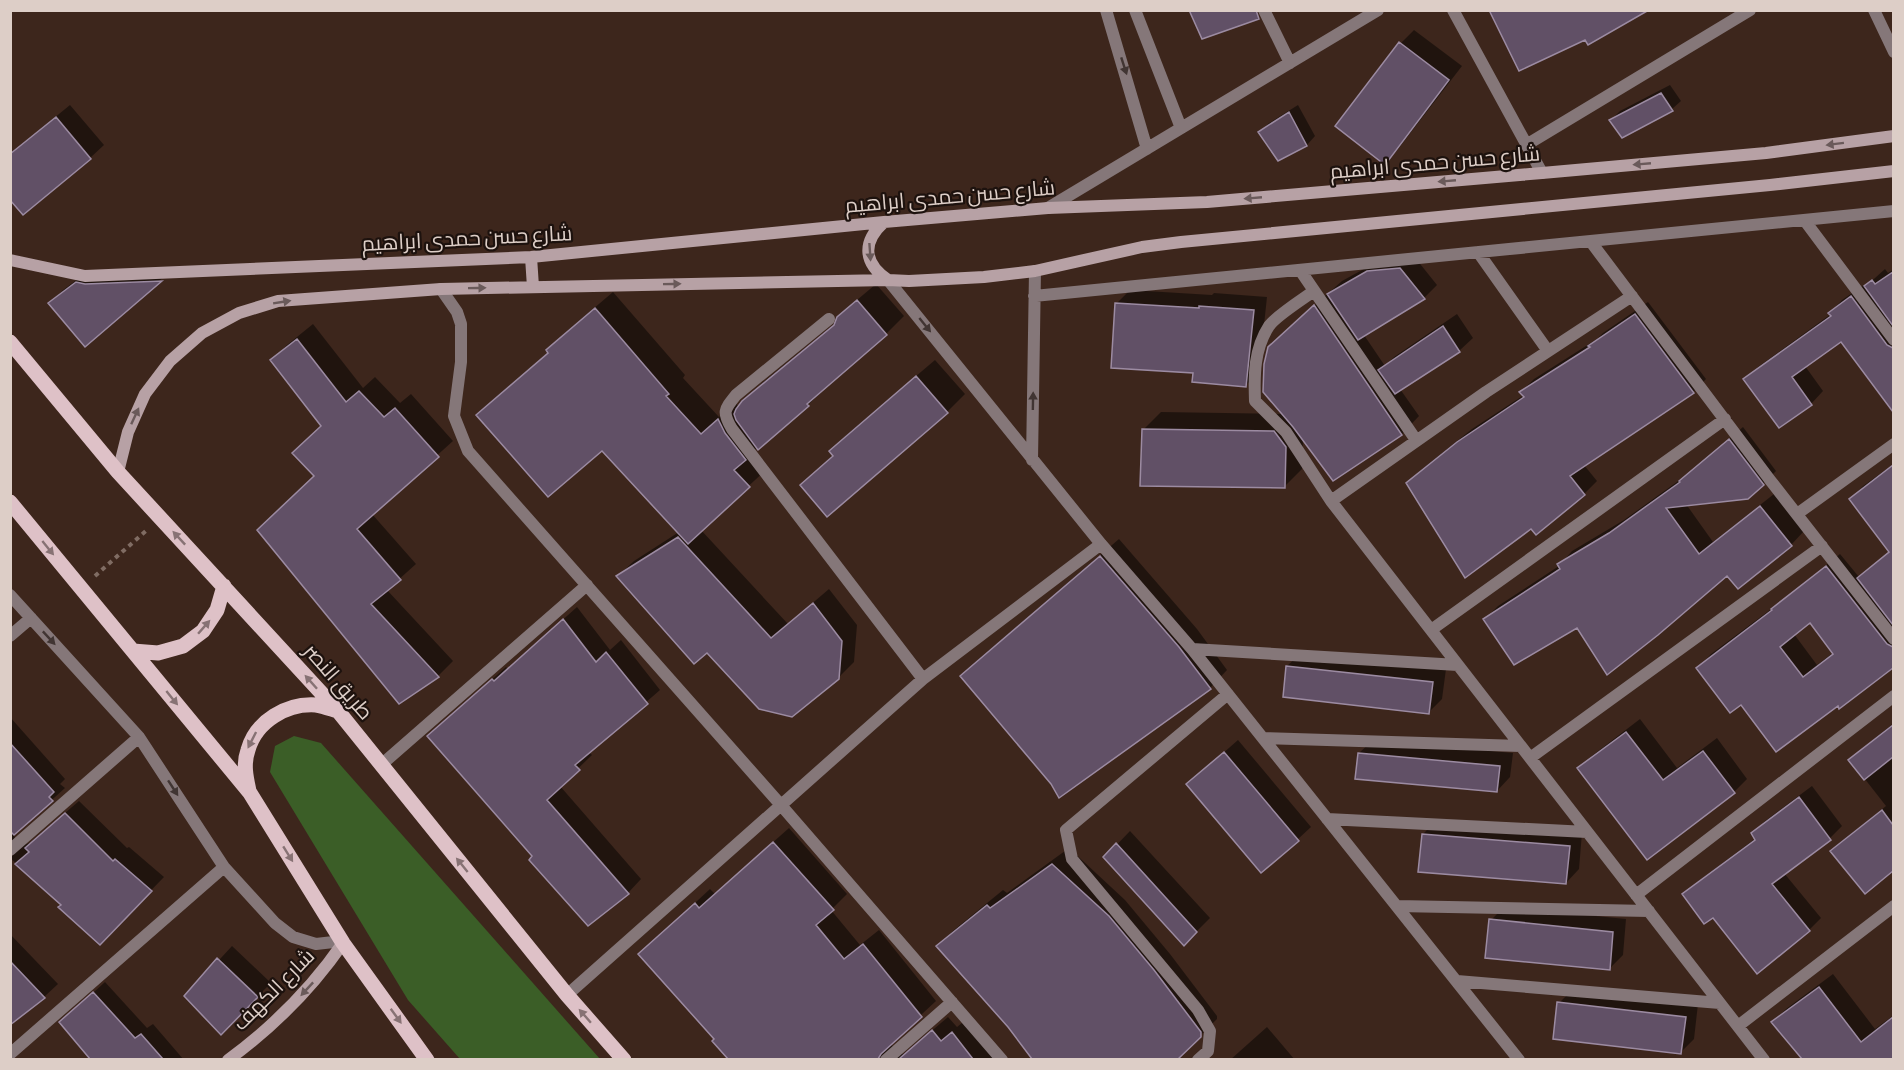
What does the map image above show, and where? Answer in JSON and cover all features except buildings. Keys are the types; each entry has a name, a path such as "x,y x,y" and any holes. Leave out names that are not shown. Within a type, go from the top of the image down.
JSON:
{"main road":[{"name":"شارع حسن حمدى ابراهيم","path":"10,260 85,276 531,257 1048,208 1207,202 1542,173 1766,153 1893,136"},
{"path":"118,472 128,432 145,394 170,361 202,333 238,313 278,301 441,289 909,281 975,277 1035,271 1142,248 1181,243 1747,188 1893,171"},
{"path":"884,222 873,232 868,245 869,259 876,272 888,280"},
{"path":"531,257 533,287"},
{"name":"طريق النصر","path":"10,342 118,472 338,711 567,995 624,1059"},
{"path":"10,502 250,793 343,942 427,1059"},
{"path":"133,651 158,653 183,646 203,631 218,610 224,586"},
{"path":"250,793 245,771 248,749 258,730 274,715 294,706 317,705 338,711"},
{"name":"شارع الكهف","path":"228,1059 286,1011 328,964 343,942"}],"street":[{"path":"1106,10 1147,148"},
{"path":"1135,10 1181,128"},
{"path":"1264,10 1290,63"},
{"path":"1048,208 1378,10"},
{"path":"1453,10 1542,173"},
{"path":"1526,145 1750,10"},
{"path":"1874,10 1893,52"},
{"path":"1034,296 1893,211"},
{"path":"1805,220 1893,340"},
{"path":"1591,242 1893,639"},
{"path":"1478,252 1548,351"},
{"path":"1300,270 1416,440"},
{"path":"1032,460 1035,271"},
{"path":"888,280 1101,544 1192,649 1519,1059"},
{"path":"441,289 457,312 461,324 461,362 454,416 468,450 1002,1059"},
{"path":"1314,291 1269,325 1257,352 1254,374 1255,400 1286,432 1330,501 1764,1059"},
{"path":"1330,501 1416,440 1632,296"},
{"path":"829,319 736,395 726,408 726,419 923,679"},
{"path":"1431,630 1725,419"},
{"path":"1797,514 1893,444"},
{"path":"567,995 923,679 1101,544"},
{"path":"1530,758 1822,546"},
{"path":"381,765 587,585"},
{"path":"10,595 139,737 224,867 275,923 293,937 316,944 343,942"},
{"path":"10,636 31,618"},
{"path":"1192,649 1458,665"},
{"path":"1198,1059 1208,1051 1210,1031 1198,1010 1072,859 1066,830 1228,694"},
{"path":"1636,894 1893,696"},
{"path":"10,850 139,737"},
{"path":"1263,738 1521,746"},
{"path":"1328,819 1587,832"},
{"path":"10,1054 224,867"},
{"path":"1397,906 1649,911"},
{"path":"1738,1026 1893,906"},
{"path":"1457,981 1720,1003"},
{"path":"886,1059 952,1002"}],"path":[{"path":"81,589 160,518"}],"green space":[{"path":"294,736 321,743 600,1059 460,1059 408,1000 270,772 275,746"}]}
